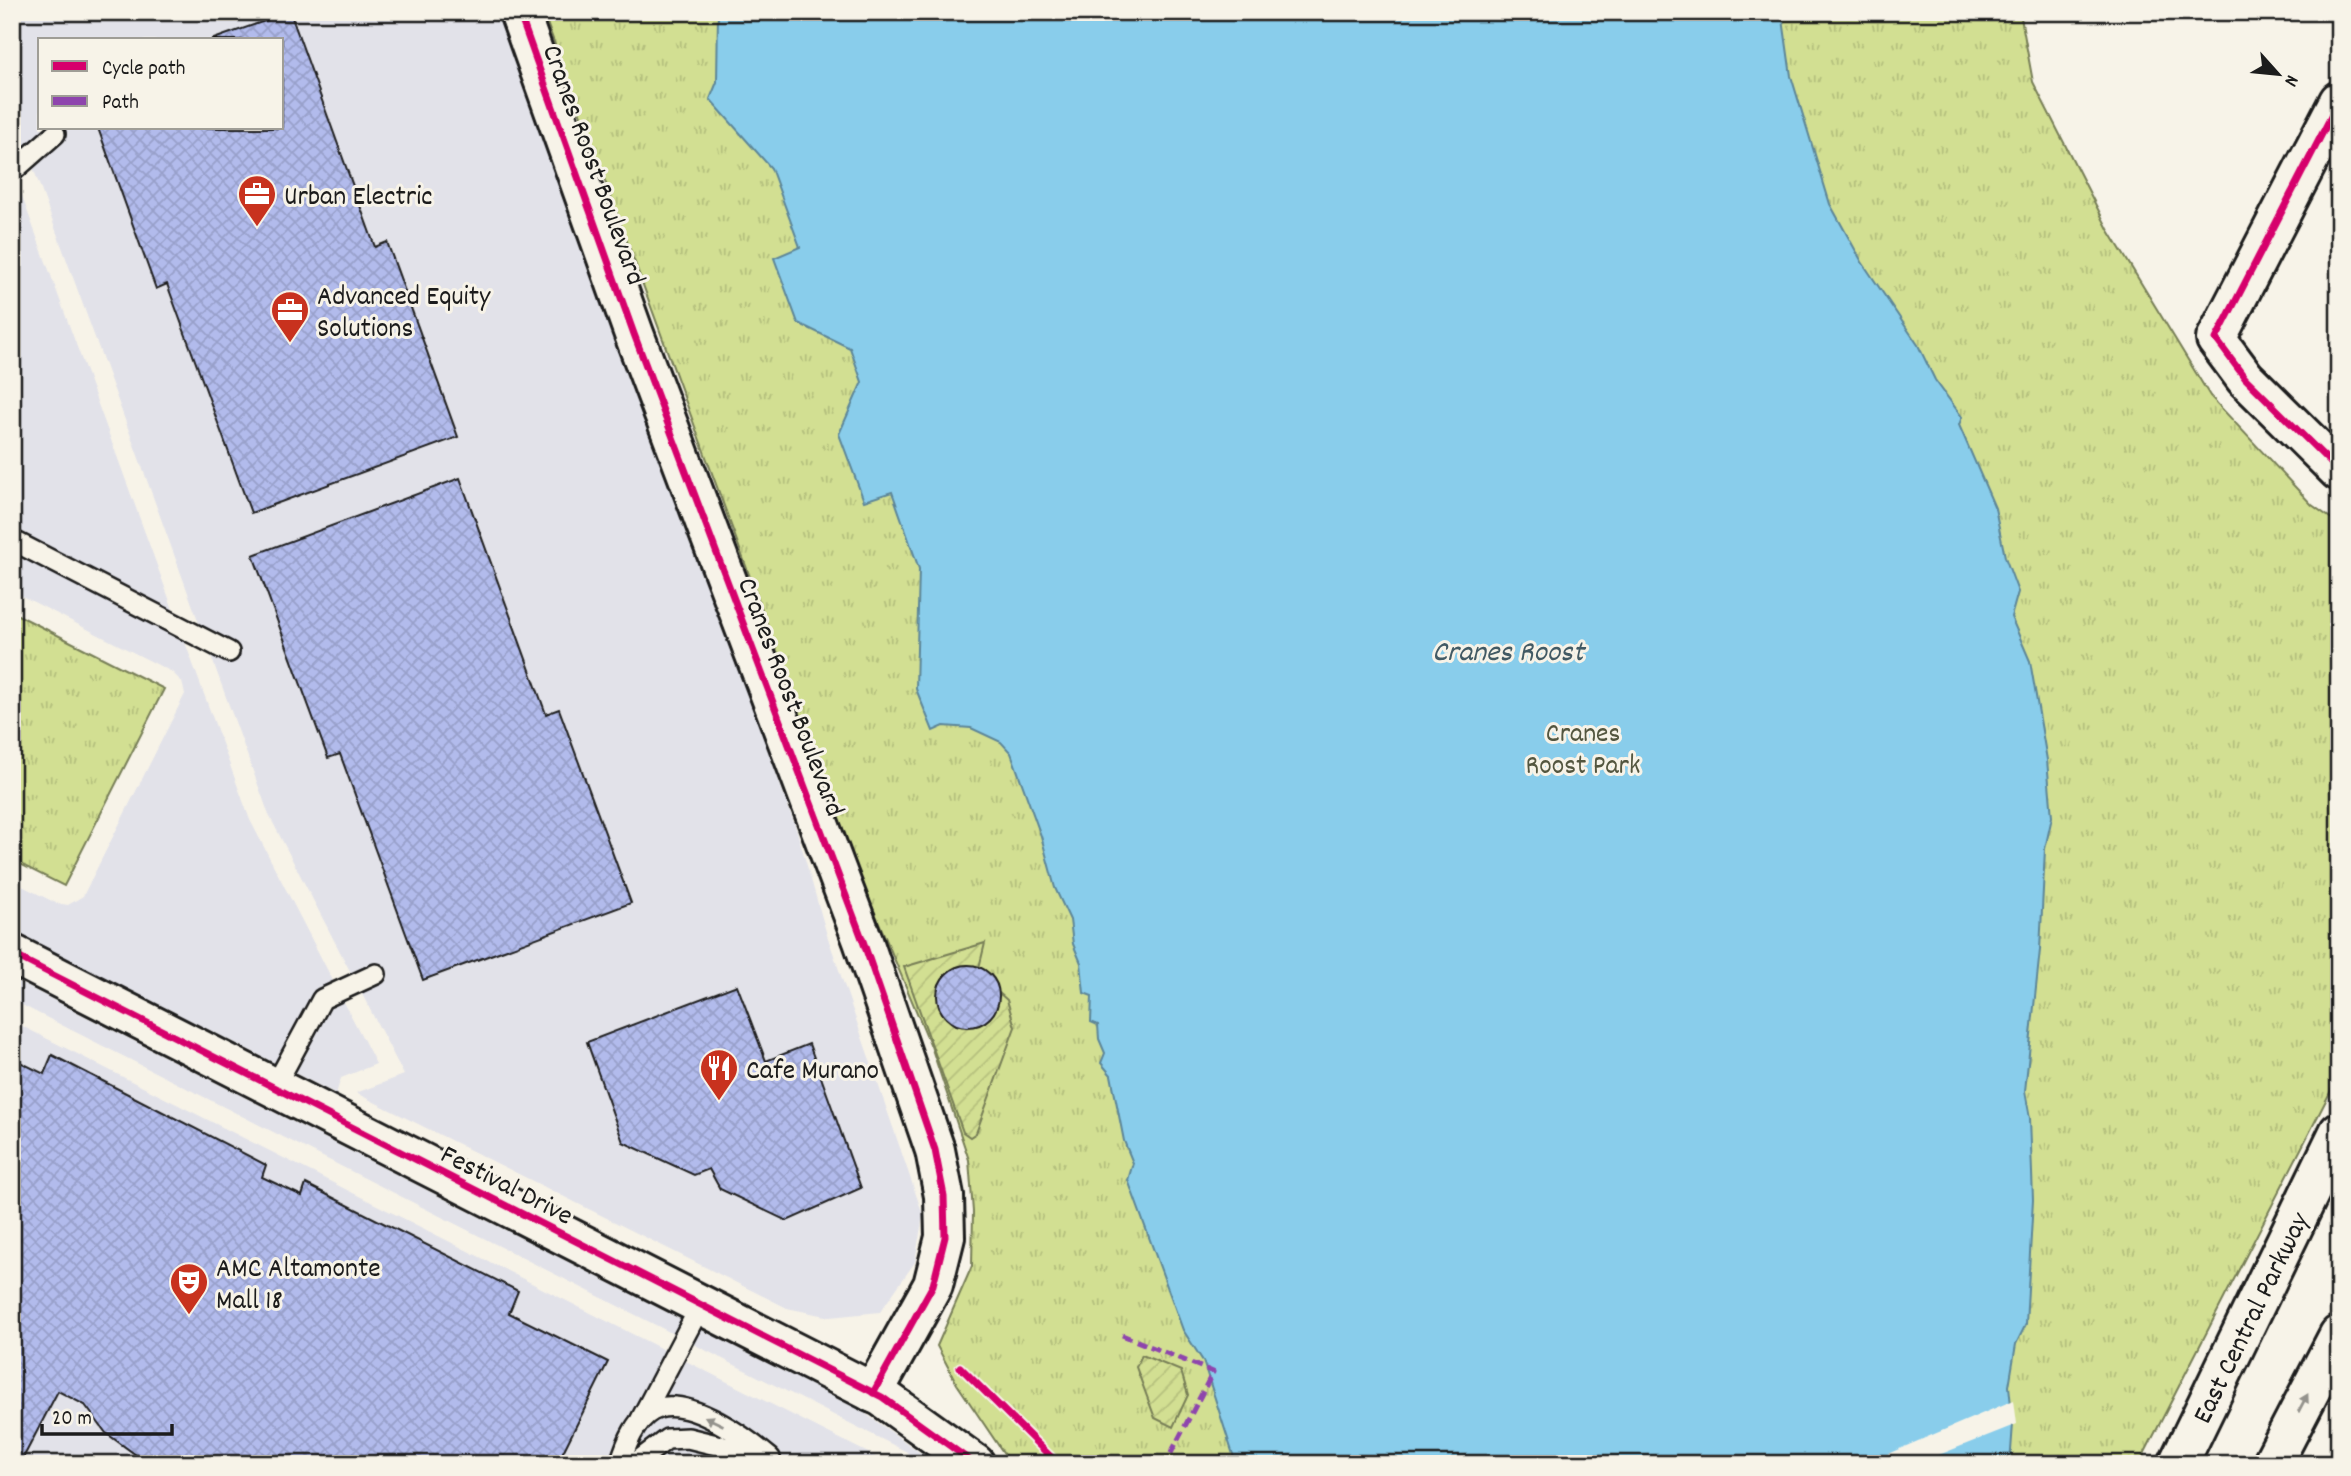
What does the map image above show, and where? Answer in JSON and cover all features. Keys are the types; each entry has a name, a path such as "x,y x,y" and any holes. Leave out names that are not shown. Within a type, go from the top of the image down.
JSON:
{"street":[{"name":"Cranes Roost Boulevard","path":"519,12 635,334 863,941 935,1150 944,1196 945,1237 933,1285 873,1393"},
{"path":"2339,101 2216,339 2245,377 2339,471"},
{"name":"Festival Drive","path":"12,954 873,1393 975,1464"},
{"name":"East Central Parkway","path":"2178,1464 2339,1132"},
{"path":"2272,1464 2339,1335"}],"lane":[{"path":"12,173 54,134"},
{"path":"12,540 229,652"},
{"path":"274,1088 322,999 376,974"},
{"path":"620,1464 701,1306"},
{"path":"634,1464 667,1439 688,1438 770,1458 746,1438 709,1418 680,1408 659,1408 640,1421"}],"shaded area":[{"path":"20,12 500,12 797,831 827,935 923,1215 915,1262 880,1312 830,1317 787,1308 356,1093 404,1075 269,815 12,110 12,15"},
{"path":"12,169 250,820 376,1064 341,1078 336,1094 12,930 12,881 56,903 68,905 83,896 185,694 182,682 172,672 12,591"},
{"path":"12,979 863,1412 936,1464 915,1464 907,1452 12,1000"},
{"path":"12,1021 890,1464 12,1464"}],"green space":[{"name":"Cranes Roost","path":"543,12 2020,12 2033,82 2108,229 2210,396 2312,505 2339,524 2339,1075 2139,1464 1011,1464 957,1384 937,1346 972,1266 973,1212 969,1160 931,1046 861,880"},
{"path":"12,612 164,689 64,886 12,860"},
{"path":"985,943 979,968 955,968 947,973 941,982 939,992 940,1003 953,1024 971,1026 990,1015 998,992 1007,1000 1015,1027 976,1133 970,1137 963,1132 904,967"},
{"path":"1142,1355 1181,1371 1188,1395 1173,1427 1155,1418 1136,1367"}],"water":[{"name":"Cranes Roost","path":"718,12 1782,12 1791,76 1830,204 1862,262 1918,345 1935,380 1962,417 1959,425 1995,508 2005,557 2018,592 2011,617 2030,661 2047,760 2052,817 2045,849 2040,950 2025,1091 2030,1118 2033,1200 2026,1324 2016,1344 2009,1386 2013,1424 2010,1464 1236,1464 1203,1361 1183,1330 1128,1180 1133,1163 1124,1141 1111,1075 1101,1063 1105,1053 1099,1039 1098,1025 1091,1022 1092,996 1084,993 1081,963 1073,944 1070,920 1055,888 1041,836 1011,753 1001,742 971,728 944,726 933,731 916,689 919,569 892,492 864,501 839,434 862,382 850,348 798,323 774,258 800,247 771,168 710,99 717,82"}],"pier":[{"path":"2014,1400 2017,1424 1916,1464 1864,1464"}],"building":[{"path":"290,12 375,247 387,242 458,437 251,513 167,284 156,289 99,130 284,130 284,38 217,38"},
{"path":"460,478 546,714 559,709 631,903 423,980 340,754 328,758 253,555"},
{"path":"968,965 990,974 999,996 990,1018 968,1027 946,1018 937,996 946,974"},
{"name":"Cafe Murano","path":"737,985 766,1061 809,1044 861,1188 787,1221 720,1189 709,1169 694,1175 623,1142 587,1042"},
{"path":"52,1055 266,1165 262,1177 302,1196 306,1184 518,1291 509,1313 608,1362 557,1464 157,1464 143,1460 106,1433 85,1405 58,1391 20,1464 12,1464 12,1058 44,1074"}],"marked path":[{"path":"1122,1335 1213,1372 1168,1459"}],"cycle path":[{"path":"519,12 634,334 863,941 935,1150 944,1196 945,1237 933,1285 873,1393"},
{"path":"2339,101 2216,339 2245,378 2339,471"},
{"path":"12,954 882,1397 975,1464"},
{"path":"960,1367 1058,1464"}],"place":[{"name":"Urban Electric","path":"257,228"},
{"name":"Advanced Equity Solutions","path":"290,344"},
{"name":"Cafe Murano","path":"719,1102"},
{"name":"AMC Altamonte Mall 18","path":"189,1316"}],"park label":[{"name":"Cranes Roost Park","path":"1583,747"}]}
